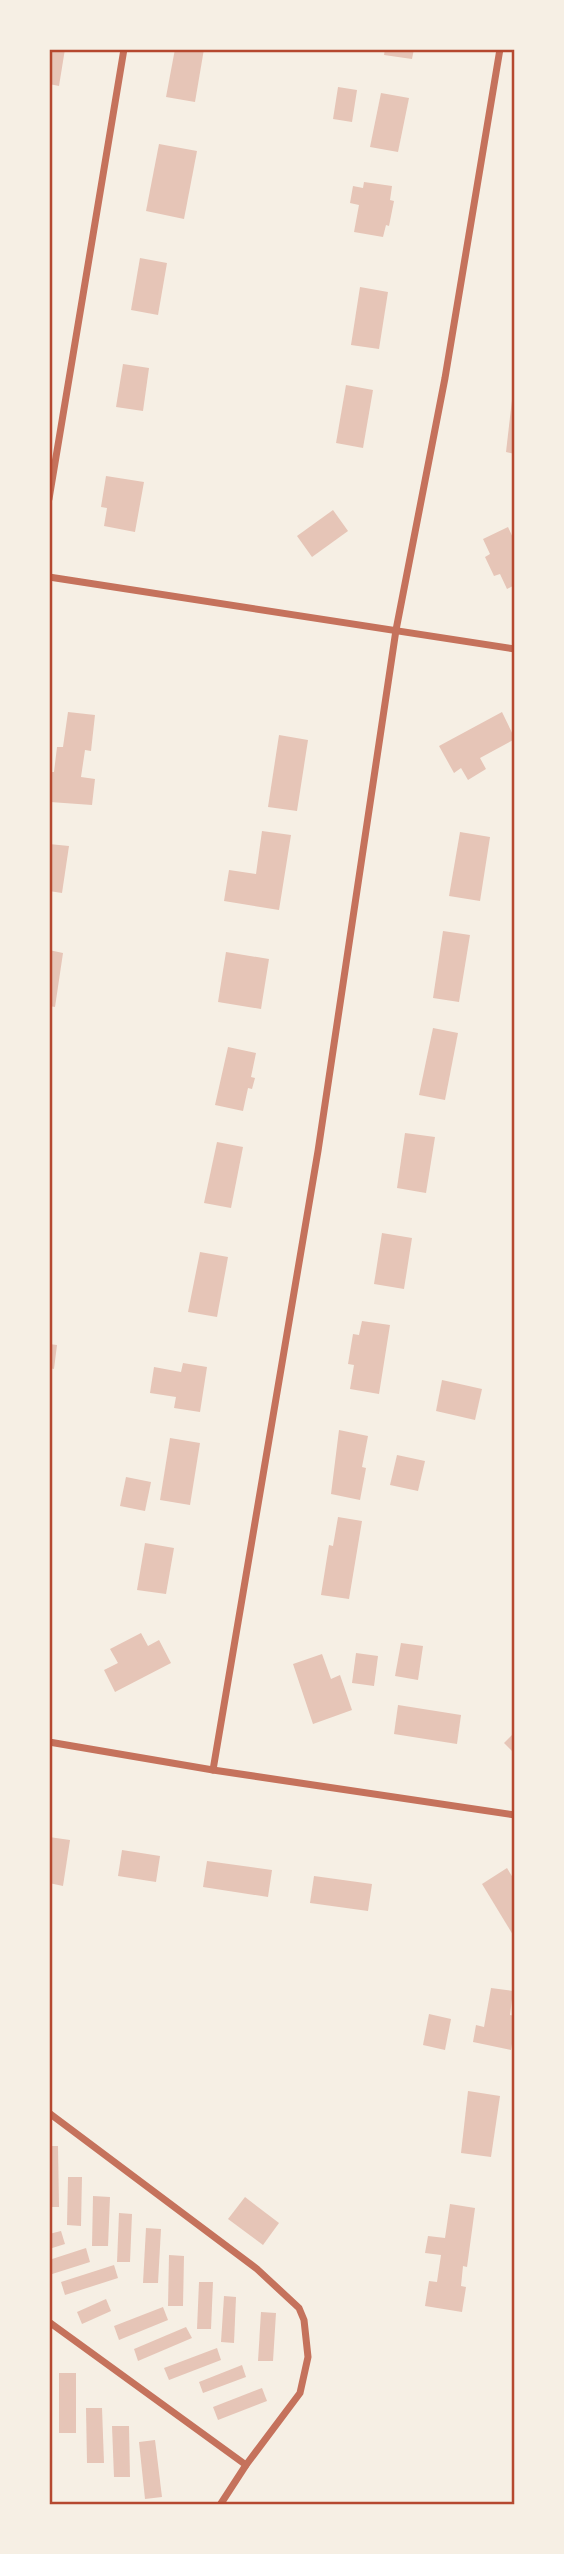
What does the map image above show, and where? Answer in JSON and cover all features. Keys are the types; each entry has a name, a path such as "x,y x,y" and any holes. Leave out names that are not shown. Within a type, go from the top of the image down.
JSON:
{"street":[{"path":"49,499 124,49"},
{"path":"213,1770 316,1162 396,630 447,370 500,49"},
{"path":"49,577 515,649"},
{"path":"49,1742 213,1770 515,1815"},
{"path":"49,2113 257,2269 299,2308 304,2320 308,2357 300,2393 220,2505"},
{"path":"49,2322 246,2465"}],"building":[{"path":"49,49 65,49 59,86 49,84"},
{"path":"175,49 204,49 195,102 166,97"},
{"path":"385,49 414,49 412,59 384,55"},
{"path":"338,87 357,90 352,122 333,119"},
{"path":"381,93 409,98 398,152 370,147"},
{"path":"159,144 197,151 184,219 146,211"},
{"path":"364,182 392,186 390,200 394,201 389,226 386,225 383,237 354,232 359,205 350,203 353,186 363,188"},
{"path":"140,258 167,263 158,315 131,310"},
{"path":"360,287 388,292 379,349 351,345"},
{"path":"123,364 149,368 143,411 116,407"},
{"path":"346,385 373,390 363,448 336,443"},
{"path":"515,391 515,454 506,452"},
{"path":"106,476 144,482 135,532 104,526 107,508 101,507"},
{"path":"333,510 348,531 312,557 297,536"},
{"path":"508,527 515,542 515,585 507,589 500,574 494,576 485,557 490,554 483,539"},
{"path":"68,712 95,715 91,751 85,750 81,777 95,779 92,805 50,802 50,772 54,772 57,747 63,747"},
{"path":"502,712 515,739 480,758 486,769 468,780 461,768 454,773 439,746"},
{"path":"279,735 308,740 297,811 268,807"},
{"path":"262,831 291,835 279,910 224,901 229,870 256,874"},
{"path":"460,832 490,837 480,901 449,896"},
{"path":"49,844 69,846 62,893 49,891"},
{"path":"443,931 470,935 459,1002 433,998"},
{"path":"49,950 63,953 55,1007 49,1006"},
{"path":"226,952 269,959 261,1009 218,1002"},
{"path":"433,1028 458,1033 445,1100 419,1095"},
{"path":"228,1047 256,1053 251,1077 255,1078 252,1089 248,1088 243,1111 215,1105"},
{"path":"405,1133 435,1137 426,1193 397,1188"},
{"path":"217,1142 243,1147 231,1208 204,1203"},
{"path":"382,1233 412,1238 404,1289 374,1284"},
{"path":"200,1252 228,1257 217,1317 188,1312"},
{"path":"362,1321 390,1325 379,1394 350,1389 354,1365 348,1364 353,1334 359,1335"},
{"path":"49,1344 57,1345 54,1369 49,1368"},
{"path":"183,1363 207,1367 200,1412 174,1408 176,1397 150,1393 154,1367 181,1372"},
{"path":"442,1380 482,1389 475,1420 436,1411"},
{"path":"339,1430 368,1436 362,1467 366,1468 360,1500 331,1494"},
{"path":"170,1438 200,1443 190,1505 160,1500"},
{"path":"397,1455 425,1461 418,1491 390,1485"},
{"path":"126,1477 151,1482 145,1511 120,1506"},
{"path":"338,1517 362,1521 349,1599 321,1595 329,1545 333,1546"},
{"path":"145,1543 174,1548 166,1594 137,1590"},
{"path":"141,1633 148,1646 159,1640 171,1663 115,1692 104,1670 118,1663 110,1649"},
{"path":"401,1643 423,1646 418,1680 395,1676"},
{"path":"356,1653 378,1656 374,1686 352,1683"},
{"path":"322,1654 331,1679 340,1675 352,1710 313,1724 293,1664"},
{"path":"398,1705 461,1715 457,1744 394,1734"},
{"path":"515,1732 515,1754 504,1743"},
{"path":"49,1837 70,1840 63,1886 49,1883"},
{"path":"122,1850 160,1856 156,1882 118,1876"},
{"path":"207,1861 272,1870 268,1897 203,1887"},
{"path":"507,1868 515,1881 513,1935 482,1884"},
{"path":"314,1876 372,1884 368,1911 310,1903"},
{"path":"491,1988 513,1991 510,2015 515,2016 515,2025 511,2050 473,2042 476,2025 484,2027"},
{"path":"429,2014 451,2019 445,2050 423,2045"},
{"path":"468,2091 500,2096 491,2157 461,2153"},
{"path":"49,2146 58,2146 59,2207 49,2207"},
{"path":"68,2177 82,2177 81,2226 67,2225"},
{"path":"93,2196 110,2197 108,2246 92,2246"},
{"path":"245,2197 279,2223 263,2245 228,2219"},
{"path":"450,2204 475,2208 467,2267 463,2266 461,2286 466,2287 462,2312 425,2306 429,2281 437,2282 441,2255 425,2253 428,2236 445,2238"},
{"path":"119,2213 132,2214 130,2262 117,2262"},
{"path":"146,2228 161,2229 158,2283 143,2283"},
{"path":"61,2231 65,2244 49,2249 49,2234"},
{"path":"86,2248 90,2262 49,2275 49,2260"},
{"path":"169,2255 184,2256 183,2306 168,2306"},
{"path":"114,2265 118,2278 65,2295 61,2282"},
{"path":"199,2282 213,2282 211,2329 197,2329"},
{"path":"224,2296 236,2297 234,2343 221,2342"},
{"path":"106,2299 111,2311 82,2324 77,2312"},
{"path":"163,2307 168,2320 119,2340 114,2326"},
{"path":"261,2312 276,2313 273,2361 258,2361"},
{"path":"186,2327 192,2338 138,2361 134,2349"},
{"path":"217,2348 221,2360 169,2380 164,2368"},
{"path":"242,2365 246,2377 203,2393 199,2382"},
{"path":"59,2373 76,2373 76,2433 59,2433"},
{"path":"262,2388 267,2401 218,2420 213,2407"},
{"path":"86,2408 102,2408 104,2463 87,2463"},
{"path":"112,2426 129,2426 130,2477 114,2477"},
{"path":"155,2440 162,2497 145,2499 139,2442"}]}
